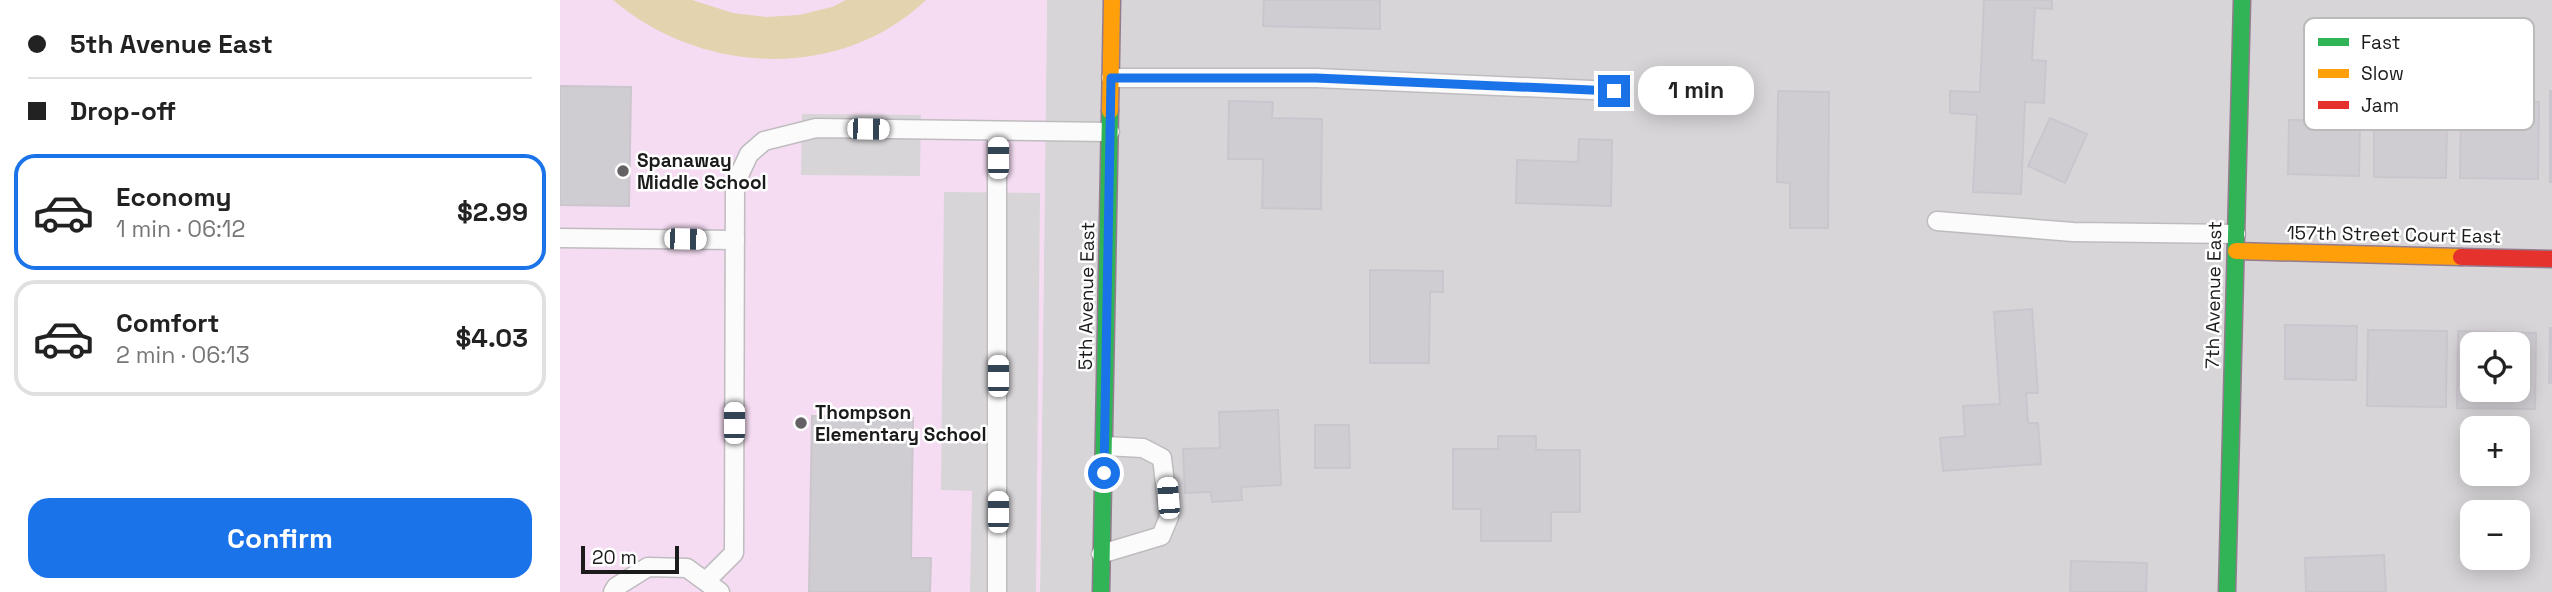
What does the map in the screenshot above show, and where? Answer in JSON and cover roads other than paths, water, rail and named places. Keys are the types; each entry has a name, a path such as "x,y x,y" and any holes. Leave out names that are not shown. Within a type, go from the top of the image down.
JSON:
{"street":[{"name":"5th Avenue East","path":"1101,592 1112,0"},
{"name":"7th Avenue East","path":"2227,592 2242,0"},
{"name":"157th Street Court East","path":"2236,242 2552,259"}],"lane":[{"path":"1111,78 1316,78 1614,91"},
{"path":"613,592 616,587 648,567 687,568 713,587 734,553 735,184 749,154 764,141 816,128 1110,132"},
{"path":"997,592 998,131"},
{"path":"1937,221 2236,242"},
{"path":"560,238 735,240"},
{"path":"1101,554 1161,536 1169,517 1162,457 1143,448 1105,446"}],"place":[{"name":"Spanaway Middle School","path":"623,171"},
{"name":"Thompson Elementary School","path":"801,423"}]}
